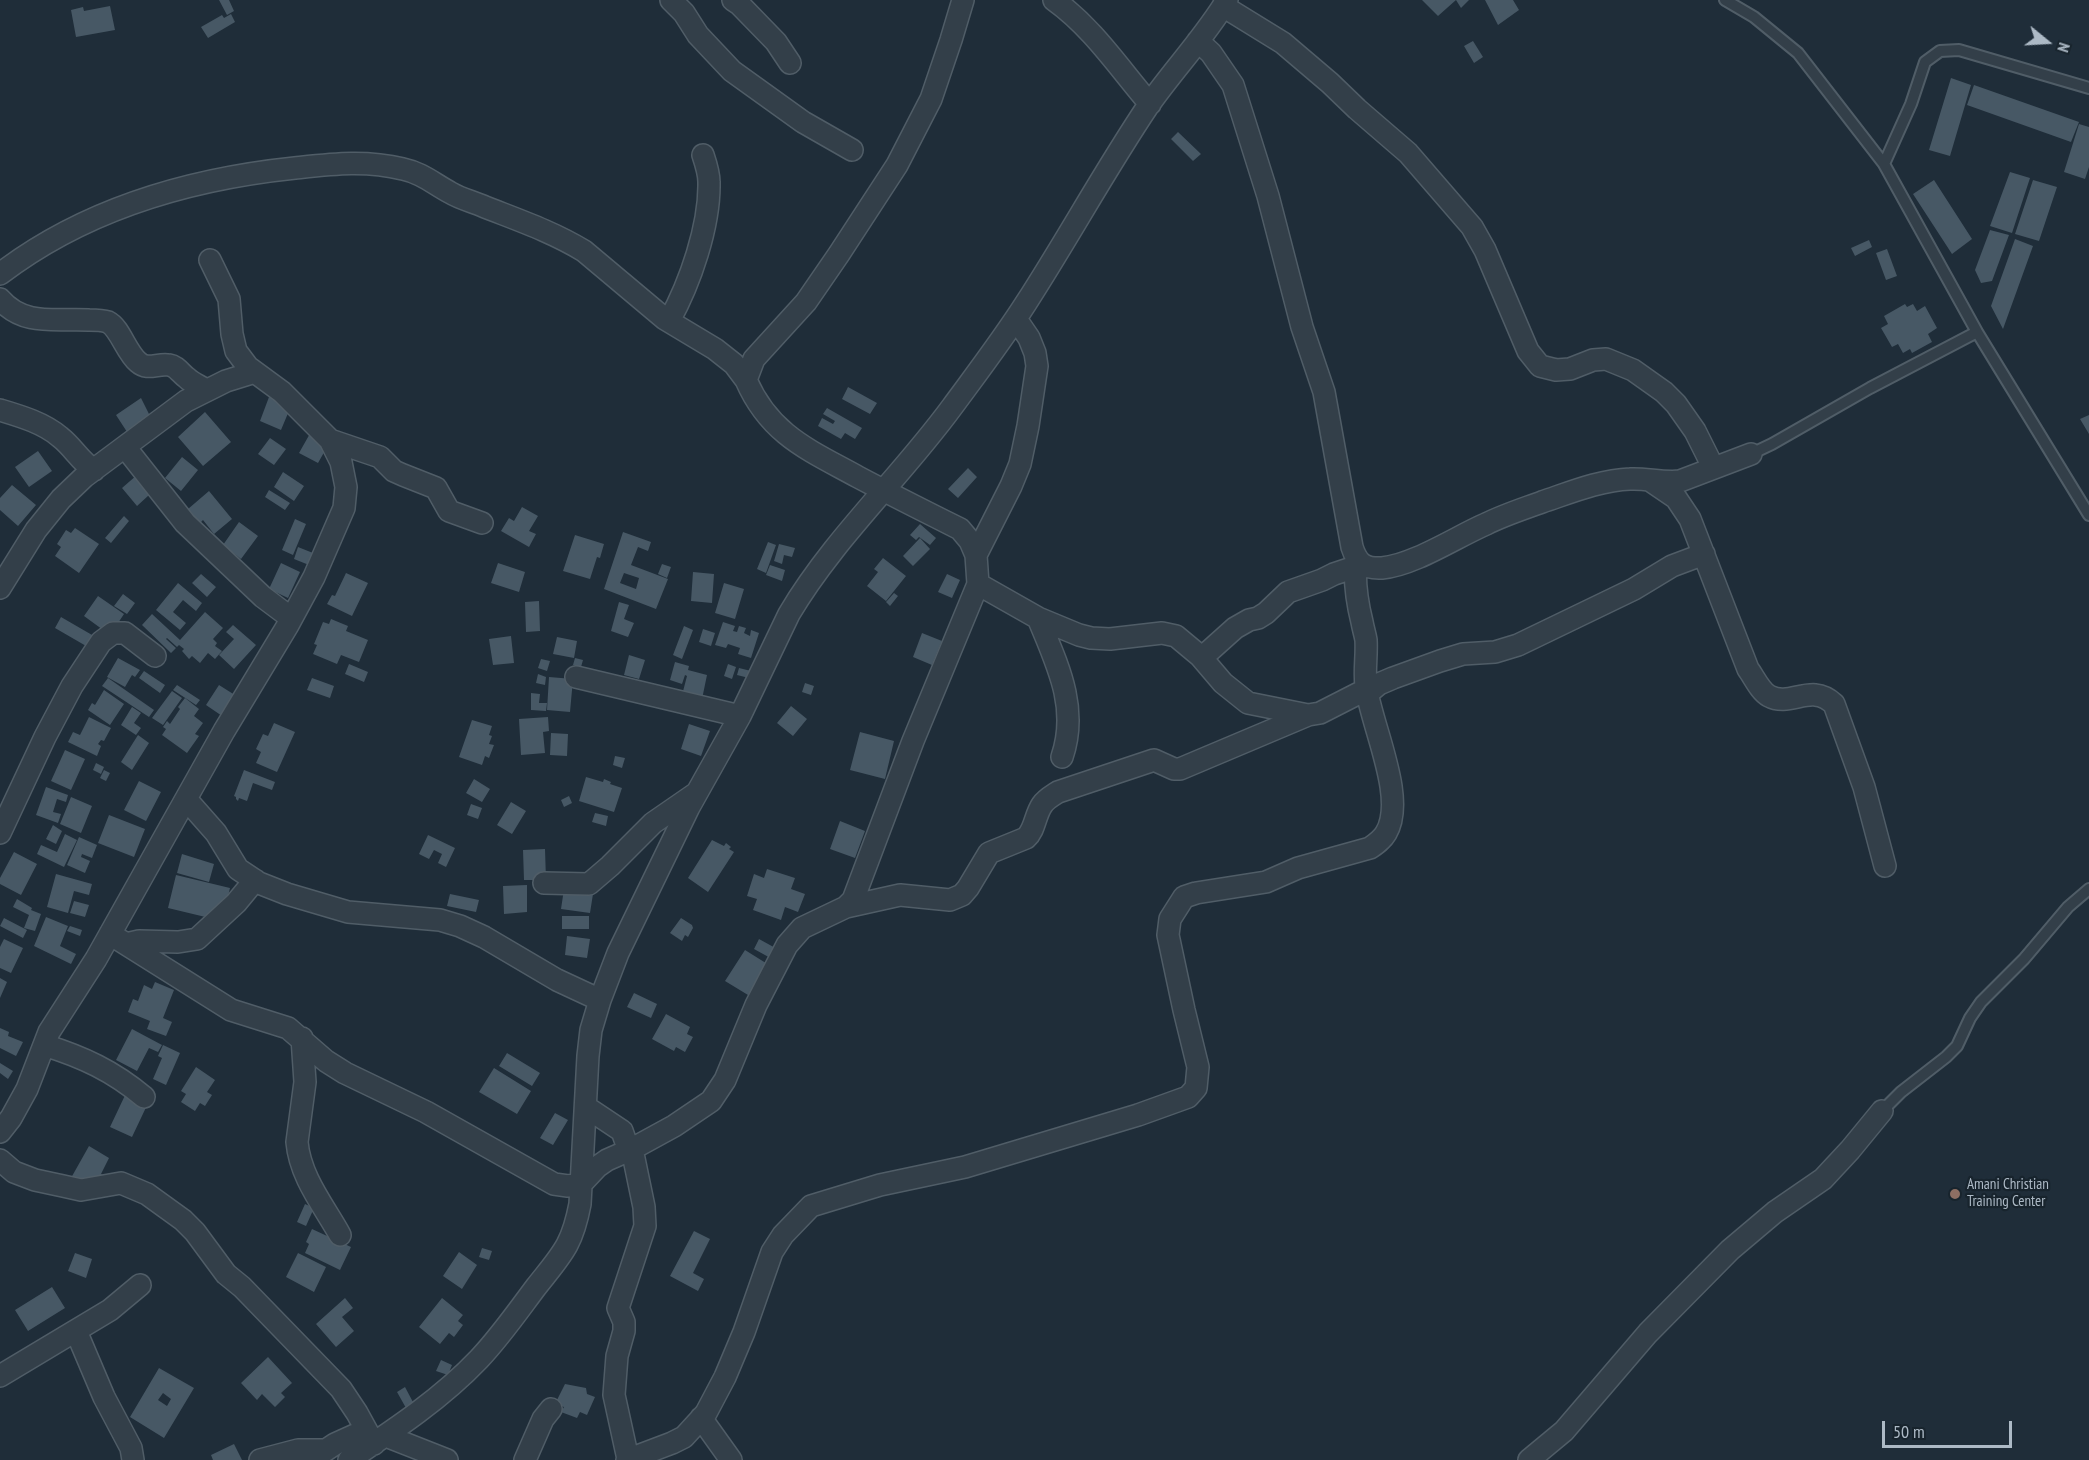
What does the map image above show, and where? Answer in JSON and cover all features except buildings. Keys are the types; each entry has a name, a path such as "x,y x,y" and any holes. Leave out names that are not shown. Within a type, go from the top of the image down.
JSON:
{"street":[{"path":"671,0 684,13 698,35 732,71 803,122 852,150"},
{"path":"733,0 740,4 776,42 790,63"},
{"path":"746,380 754,359 806,302 897,165 931,99 963,0"},
{"path":"1054,0 1072,13 1100,42 1150,104"},
{"path":"349,1460 375,1436 447,1389 471,1366 551,1271 571,1240 580,1204 591,1030 600,1000 618,953 698,792 740,716 772,648 798,599 859,517 951,409 1016,319 1092,192 1150,104 1225,3 1283,43 1408,153 1472,227 1485,250 1528,351 1540,366 1556,370 1570,369 1593,360 1606,359 1633,370 1664,392 1676,404 1695,431 1713,467"},
{"path":"586,1107 622,1131 630,1150 644,1207 645,1226 642,1240 618,1308 624,1322 624,1331 617,1356 614,1395 628,1460 684,1437 714,1400 744,1332 772,1252 783,1235 811,1206 880,1185 965,1167 1138,1115 1188,1097 1196,1088 1198,1067 1168,935 1170,919 1184,897 1196,892 1266,882 1308,865 1370,848 1387,832 1392,791 1367,692 1364,659 1366,640 1357,592 1356,563 1324,392 1302,327 1268,196 1233,85 1211,53 1198,41"},
{"path":"669,321 685,286 706,220 709,179 703,155"},
{"path":"0,274 66,230 132,202 174,190 250,173 361,162 404,169 427,177 451,194 545,230 584,251 669,321 715,349 734,364 765,414 778,428 806,450 960,529 970,541 976,555 978,584 913,741 853,900 846,906"},
{"path":"0,1132 11,1118 27,1089 50,1032 118,939 186,799 314,577 344,508 346,487 341,462 330,440 282,392 248,367 236,351 232,334 230,299 210,260"},
{"path":"0,299 21,316 39,320 72,319 107,322 116,328 139,363 150,367 172,366 206,390"},
{"path":"976,555 1020,464 1028,426 1037,366 1029,338 1016,319"},
{"path":"0,588 36,530 61,499 94,470 186,401 206,390 255,372"},
{"path":"0,410 44,426 61,437 83,462 94,470"},
{"path":"330,440 380,457 394,471 403,476 436,488 449,511 482,524"},
{"path":"125,447 185,523 263,597 291,618"},
{"path":"1200,656 1206,654 1245,622 1262,616 1288,592 1322,580 1356,563 1375,568 1394,566 1407,562 1489,522 1588,487 1617,481 1680,481 1751,454"},
{"path":"1650,480 1676,498 1690,519 1748,669 1767,695 1778,698 1815,694 1826,696 1834,704 1864,787 1884,866"},
{"path":"118,939 231,1010 288,1028 326,1061 345,1073 426,1112 540,1177 554,1184 568,1186 581,1184 602,1164 674,1126 716,1097 756,1005 787,945 796,934 812,922 846,906 900,895 950,900 962,895 968,888 989,854 1026,838 1030,834 1040,807 1058,792 1154,760 1174,769 1180,769 1308,715 1320,713 1393,678 1463,654 1495,652 1518,645 1634,589 1672,566 1704,554"},
{"path":"978,584 1038,618 1091,638 1170,634 1200,656 1223,683 1248,704 1308,715"},
{"path":"1038,618 1066,693 1069,712 1067,742 1062,757"},
{"path":"0,833 45,737 72,686 101,642 113,633 125,633 155,656"},
{"path":"576,677 740,716"},
{"path":"544,883 589,884 653,823 698,792"},
{"path":"186,799 216,833 238,869 255,880 287,894 348,912 440,920 460,926 484,937 557,980 600,1000"},
{"path":"118,939 178,942 197,939 236,903 255,880"},
{"path":"302,1038 305,1082 297,1142 300,1162 340,1235"},
{"path":"44,1045 91,1061 123,1080 144,1097"},
{"path":"1529,1460 1564,1431 1648,1333 1730,1250 1775,1212 1823,1179 1882,1111"},
{"path":"0,1160 14,1172 35,1180 81,1190 121,1183 163,1204 195,1232 226,1274 242,1287 341,1389 375,1436 447,1460"},
{"path":"0,1376 110,1310 140,1285"},
{"path":"76,1330 104,1397 131,1448 133,1460"},
{"path":"525,1460 543,1419 550,1409"},
{"path":"701,1418 731,1460"},
{"path":"260,1460 298,1450 318,1455 375,1436"}],"lane":[{"path":"1725,0 1754,17 1798,53 1884,164 1977,332 2089,514"},
{"path":"1884,164 1911,104 1925,62 1940,51 1959,50 2089,87"},
{"path":"1751,454 1977,332"},
{"path":"1882,1111 1901,1092 1957,1046 1970,1018 1981,1002 2024,959 2068,907 2089,889"}],"place":[{"name":"Amani Christian Training Center","path":"1955,1194"}]}
